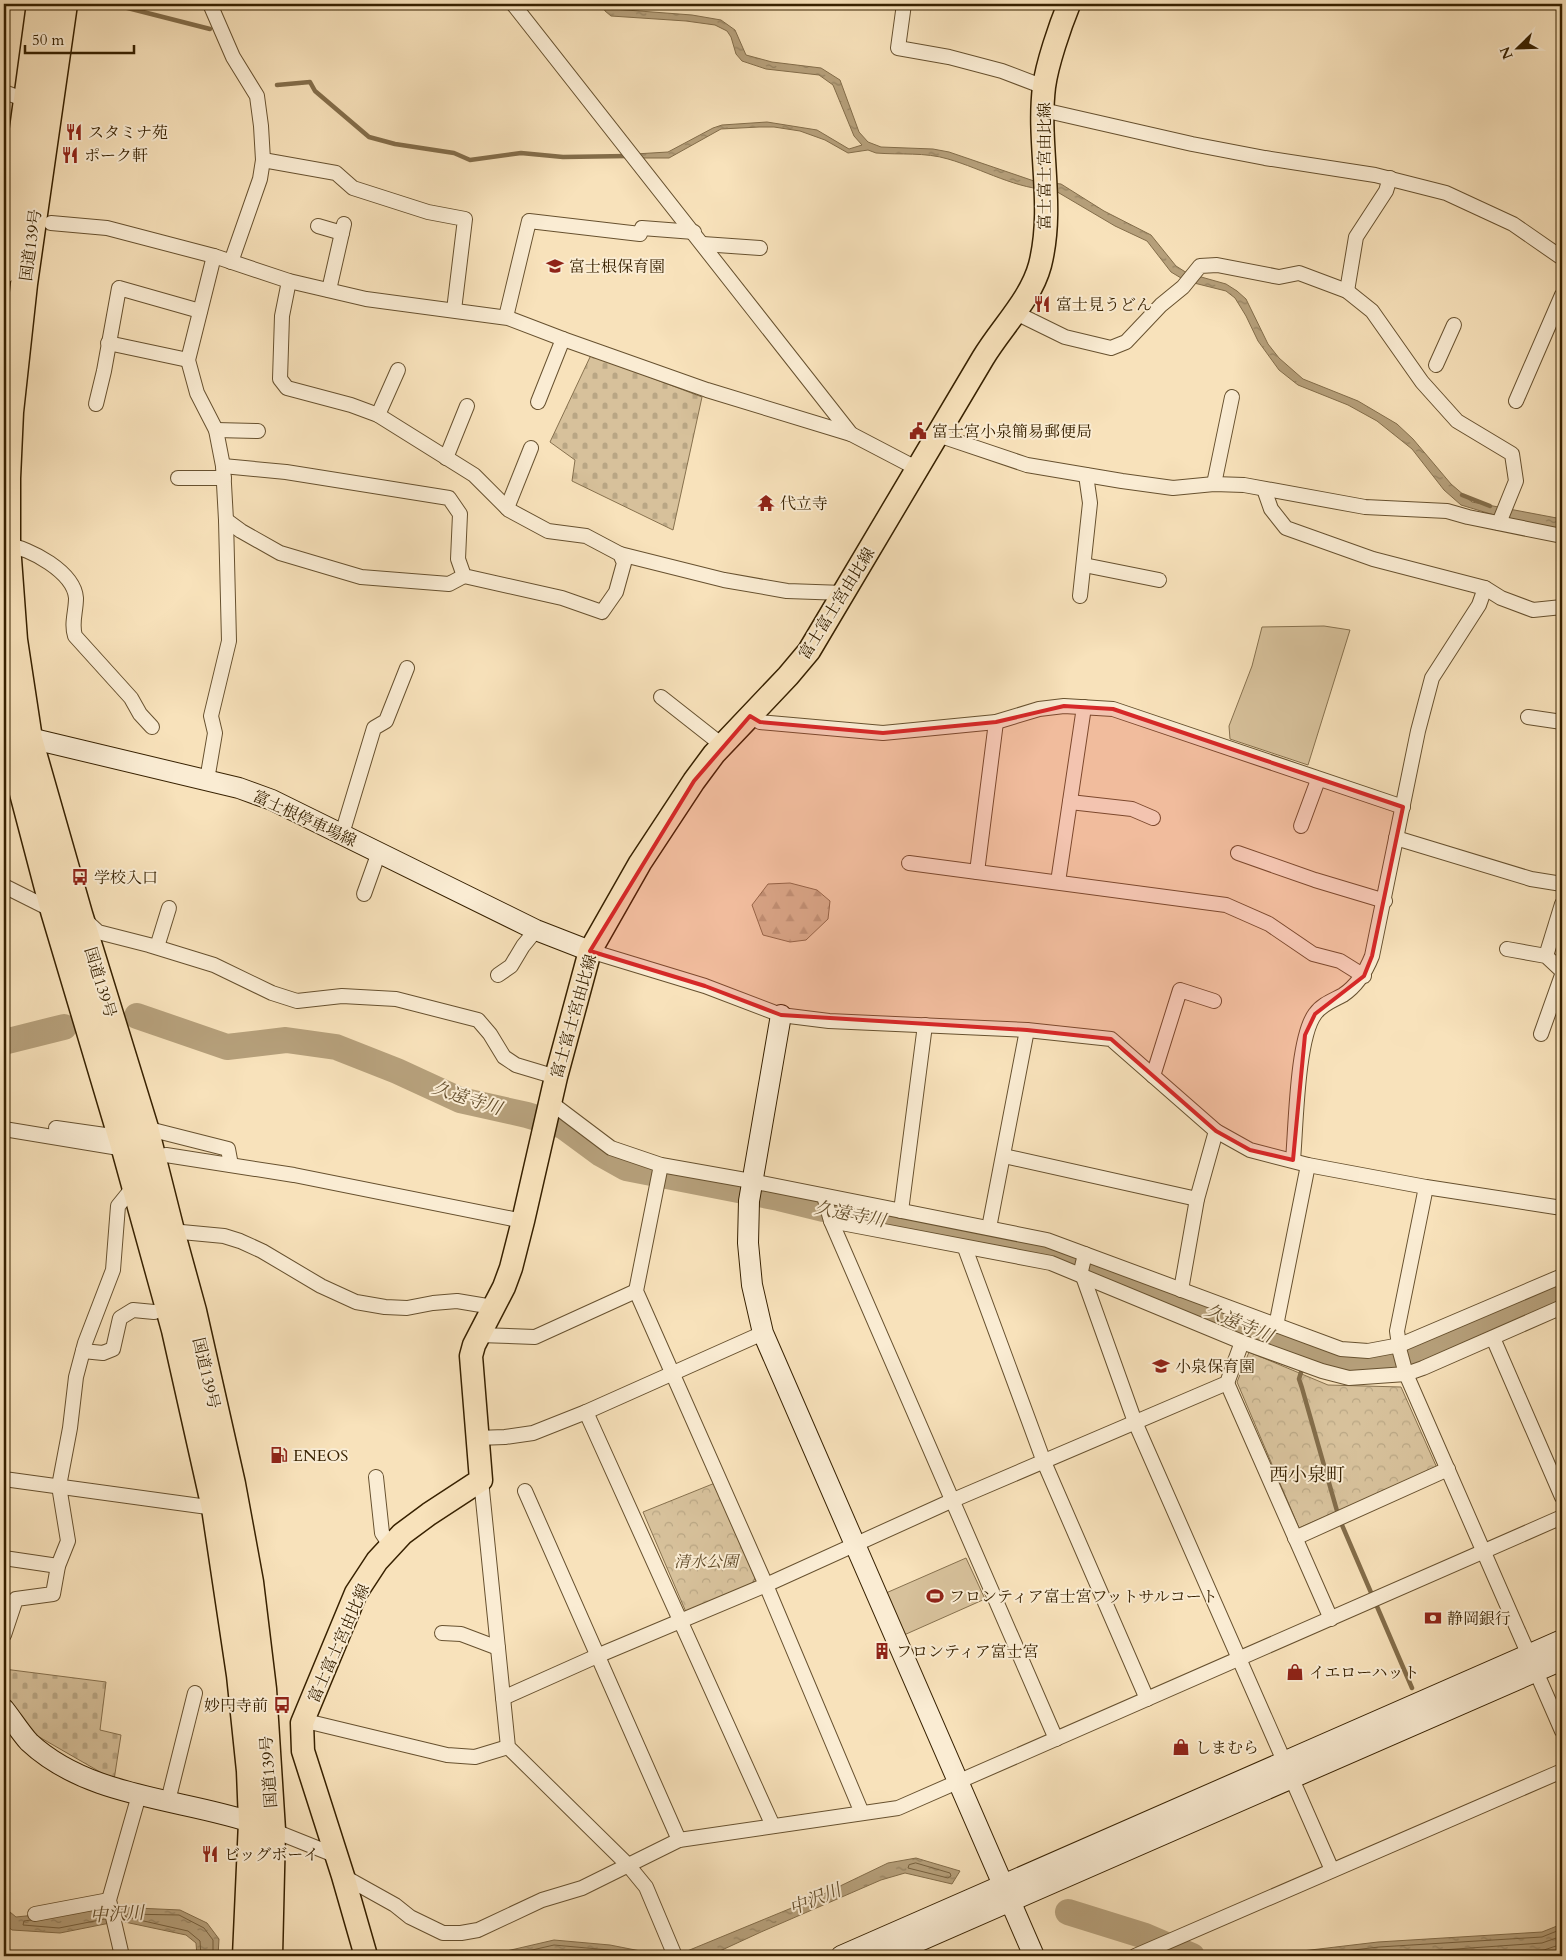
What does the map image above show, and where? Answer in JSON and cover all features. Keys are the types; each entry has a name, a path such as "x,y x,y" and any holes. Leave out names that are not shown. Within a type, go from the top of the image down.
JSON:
{"highway":[{"name":"国道139号","path":"4,270 15,96 40,4"},
{"name":"国道139号","path":"64,4 24,284 10,412 7,478 7,545 14,640 11,728 54,911 115,1142 135,1185 175,1330 215,1508 243,1695 250,1771 262,1826 246,1956"},
{"name":"国道139号","path":"11,728 80,914 145,1128 193,1311 232,1484 250,1582 263,1689 262,1826 269,1956"}],"main road":[{"name":"富士富士宮由比線","path":"366,1956 340,1866 303,1751 302,1723 356,1593 377,1561 390,1545 429,1514 480,1480 471,1356 479,1335 504,1286 523,1221 556,1077 590,951 640,863 694,781 722,745 788,676 809,651 984,356 1034,282 1040,264 1045,236 1044,87 1069,4"}],"street":[{"path":"210,4 233,56 257,96 263,160 260,179 231,262"},
{"path":"513,4 626,145 851,434"},
{"path":"904,4 898,48 949,57 1002,72 1044,87"},
{"path":"1043,110 1192,144 1390,178 1446,193 1513,224 1562,258"},
{"path":"263,160 336,173 353,188 428,212 465,219 454,310"},
{"path":"1347,290 1356,237 1386,191 1390,178"},
{"path":"506,318 530,221 640,234 642,228 694,232"},
{"path":"50,223 107,228 214,256 289,282 366,299 506,318 707,390 851,434 918,469"},
{"path":"318,226 343,228 328,290"},
{"path":"703,244 760,248"},
{"path":"207,780 215,734 210,716 228,641 226,520 223,472 216,430 197,393 188,360 214,256"},
{"path":"1014,312 1065,337 1111,348 1126,342 1161,305 1183,287 1200,266 1217,265 1279,276 1299,273 1347,290 1372,311 1422,382 1457,421 1512,454 1516,481 1499,523"},
{"path":"289,282 282,316 280,379 287,388 351,405 378,415 474,475 507,508 548,531 586,536 620,554 724,580 787,591 844,593"},
{"path":"96,404 119,288 200,311"},
{"path":"1516,401 1562,295"},
{"path":"1436,365 1454,325"},
{"path":"538,402 563,339"},
{"path":"108,343 188,360"},
{"path":"378,415 398,370"},
{"path":"1214,484 1232,397"},
{"path":"446,458 467,406"},
{"path":"216,430 258,431"},
{"path":"938,434 1027,465 1086,475 1173,488 1214,484 1244,485 1365,506 1447,511 1562,536"},
{"path":"507,508 531,448"},
{"path":"178,478 223,472 286,472 450,498 460,514 458,559 464,576"},
{"path":"1080,596 1090,503 1086,475"},
{"path":"1264,489 1271,509 1286,528 1373,559 1485,588 1500,598 1533,610 1562,607"},
{"path":"226,520 241,531 280,553 361,577 449,584 464,576 562,598 602,612 616,592 624,563 620,554"},
{"path":"7,545 17,546 37,556 66,576 74,587 76,599 72,628 75,636 131,698 140,714 152,727"},
{"path":"1084,565 1158,580"},
{"path":"1293,1160 1305,1035 1315,1014 1328,1002 1345,994 1364,976 1372,956 1385,901 1418,731 1432,678 1478,605 1485,588"},
{"path":"342,834 374,728 386,722 407,668"},
{"path":"660,697 722,745"},
{"path":"750,716 760,722 883,733 996,722 1039,709 1064,706 1112,709 1318,780 1403,807"},
{"path":"1058,882 1084,708"},
{"path":"1528,717 1562,722"},
{"path":"977,872 996,722"},
{"name":"富士根停車場線","path":"11,728 239,788 272,800 536,930 590,951"},
{"path":"1302,826 1318,780"},
{"path":"1070,802 1132,809 1153,818"},
{"path":"1396,838 1531,879 1562,884"},
{"path":"364,894 379,852"},
{"path":"1238,852 1315,880 1385,901"},
{"path":"909,863 1226,905 1269,924 1313,954 1340,961 1364,976"},
{"path":"4,886 54,911"},
{"path":"1546,956 1562,904"},
{"path":"157,947 169,908"},
{"path":"80,914 98,932 157,947 214,965 296,1001 342,996 396,999 478,1020 504,1056 516,1065 556,1077"},
{"path":"498,975 511,966 523,946 536,930"},
{"path":"1507,950 1546,956 1562,971"},
{"path":"590,951 705,986 781,1015 829,1021 1027,1030 1111,1039 1216,1131 1250,1150 1308,1164 1426,1187 1562,1208"},
{"path":"1541,1034 1562,975"},
{"path":"1153,1076 1180,990 1214,1001"},
{"path":"781,1015 750,1189 748,1243 752,1284 763,1333 1034,1956"},
{"path":"901,1211 925,1025"},
{"path":"989,1228 1027,1030"},
{"path":"547,1116 611,1148 660,1167 750,1189 901,1211 1047,1240 1083,1265 1242,1342 1322,1371 1349,1378 1406,1370 1493,1338 1562,1307"},
{"path":"19,1131 29,1124 115,1142"},
{"path":"145,1128 228,1150 230,1165"},
{"path":"4,1129 115,1142"},
{"path":"1181,1290 1197,1199 1216,1131"},
{"path":"166,1155 294,1175 523,1221"},
{"path":"1004,1156 1197,1199"},
{"path":"1276,1326 1308,1164"},
{"path":"660,1167 636,1291 766,1585 862,1813"},
{"path":"4,1635 16,1599 53,1594 58,1566 68,1541 59,1486 70,1428 76,1377 83,1351 112,1270 118,1206 135,1185"},
{"path":"1426,1187 1397,1332 1400,1349 1406,1370 1562,1731"},
{"path":"825,1200 831,1220 951,1501 1056,1739"},
{"path":"831,1220 965,1248 1051,1263 1083,1265 1181,1290 1342,1349 1368,1351 1400,1349 1562,1276"},
{"path":"171,1231 224,1236 240,1241 262,1251 321,1286 356,1302 385,1307 407,1308 456,1301 493,1307"},
{"path":"965,1248 1044,1462 1147,1699"},
{"path":"1083,1265 1135,1422 1332,1870"},
{"path":"479,1335 535,1337 636,1291"},
{"path":"83,1351 103,1353 113,1349 120,1318 133,1310 154,1312"},
{"path":"477,1438 533,1433 674,1374 763,1333"},
{"path":"1493,1338 1562,1497"},
{"path":"1242,1342 1227,1383 1331,1619"},
{"path":"503,1698 598,1656 682,1622 951,1501 1227,1383"},
{"path":"586,1412 773,1826"},
{"path":"1295,1538 1448,1469"},
{"path":"376,1477 382,1533 390,1545"},
{"path":"4,1479 215,1508"},
{"path":"480,1480 508,1747 628,1865 646,1887 673,1952"},
{"path":"525,1490 679,1840"},
{"path":"4,1709 28,1740 45,1755 64,1767 91,1779 138,1795 262,1826 340,1866 410,1917 443,1933 461,1933 478,1930 542,1900 582,1888 679,1840 898,1808 1562,1517"},
{"path":"4,1558 58,1566"},
{"path":"442,1633 461,1634 498,1648"},
{"path":"841,1956 1007,1893 1533,1663 1562,1640"},
{"path":"1533,1663 1562,1660"},
{"path":"168,1801 194,1693"},
{"path":"302,1723 310,1722 446,1755 475,1757 508,1747"},
{"path":"1135,1956 1562,1771"},
{"path":"122,1956 108,1900 138,1795"},
{"path":"885,1956 1007,1893"},
{"path":"35,1914 108,1900"}],"highlighted area":[{"path":"1064,706 1113,709 1403,807 1372,956 1364,976 1315,1014 1305,1035 1293,1160 1250,1150 1216,1131 1111,1039 1027,1030 781,1015 705,986 590,951 694,781 750,716 760,722 883,733 996,722"}],"green space":[{"path":"591,355 702,397 673,530 572,481 575,460 550,442"},
{"path":"1324,626 1350,630 1308,765 1230,739 1229,726 1252,666 1262,627"},
{"path":"790,883 817,890 830,901 828,919 806,940 790,942 763,935 752,905 768,884"},
{"path":"1249,1352 1328,1385 1401,1387 1437,1468 1299,1528 1237,1382"},
{"name":"清水公園","path":"715,1483 756,1575 753,1583 686,1612 643,1512"},
{"name":"フロンティア富士宮フットサルコート","path":"966,1558 985,1599 904,1635 886,1593"},
{"path":"4,1669 106,1682 100,1730 121,1735 114,1780 34,1734 4,1695"}],"water":[{"path":"602,4 611,4 613,9 692,15 721,20 735,30 746,55 772,62 821,68 840,80 859,132 868,142 881,147 933,149 949,152 1034,181 1061,184 1104,211 1151,235 1176,266 1187,273 1226,284 1237,291 1246,299 1268,344 1279,358 1303,379 1358,401 1397,424 1413,439 1451,484 1472,502 1562,519 1562,530 1504,518 1461,505 1444,490 1412,449 1377,421 1348,405 1298,385 1279,370 1258,341 1235,298 1226,291 1186,281 1171,272 1147,241 1115,226 1054,190 1027,187 1013,183 961,163 939,157 876,153 868,150 848,153 825,140 800,131 774,127 721,129 669,158 640,158 635,154 668,152 722,125 767,122 817,130 849,149 862,145 854,136 833,85 819,75 766,69 742,61 736,54 731,37 727,31 715,25 611,16 605,11"},
{"path":"916,1858 960,1871 952,1884 905,1873 881,1880 709,1956 675,1956 811,1900 888,1863"},
{"path":"4,1907 16,1917 115,1907 180,1910 207,1923 219,1939 218,1956 197,1956 196,1943 186,1935 120,1921 60,1933 12,1930 4,1924"},
{"path":"1562,1924 1562,1956 1260,1956 1378,1942 1542,1932"},
{"path":"554,1940 610,1945 666,1956 586,1956 569,1954 557,1956 485,1956"}],"waterway":[{"path":"112,4 210,29"},
{"path":"277,85 310,82 315,91 369,137 395,144 454,153 470,160 521,153 563,157 628,156"},
{"path":"1462,495 1490,506"},
{"name":"久遠寺川","path":"137,1016 227,1047 286,1040 336,1047 397,1071 460,1100 527,1115 563,1126 601,1154 626,1168 779,1198 824,1209 1017,1245 1074,1259 1148,1285 1219,1317 1329,1360 1354,1364 1387,1362 1411,1356 1562,1289"},
{"name":"久遠寺川","path":"4,1042 64,1027"},
{"path":"1302,1369 1299,1379 1339,1518 1412,1688"},
{"name":"中沢川","path":"1068,1912 1145,1936 1192,1956"}],"place":[{"name":"スタミナ苑","path":"74,132"},
{"name":"ポーク軒","path":"70,155"},
{"name":"富士根保育園","path":"555,266"},
{"name":"富士見うどん","path":"1042,304"},
{"name":"富士宮小泉簡易郵便局","path":"918,431"},
{"name":"代立寺","path":"766,503"},
{"name":"学校入口","path":"80,877"},
{"name":"小泉保育園","path":"1161,1366"},
{"name":"ENEOS","path":"279,1455"},
{"name":"フロンティア富士宮フットサルコート","path":"935,1596"},
{"name":"静岡銀行","path":"1433,1618"},
{"name":"フロンティア富士宮","path":"882,1651"},
{"name":"イエローハット","path":"1295,1672"},
{"name":"妙円寺前","path":"282,1705"},
{"name":"しまむら","path":"1181,1747"},
{"name":"ビッグボーイ","path":"210,1854"}],"district":[{"name":"西小泉町","path":"1307,1474"}]}
